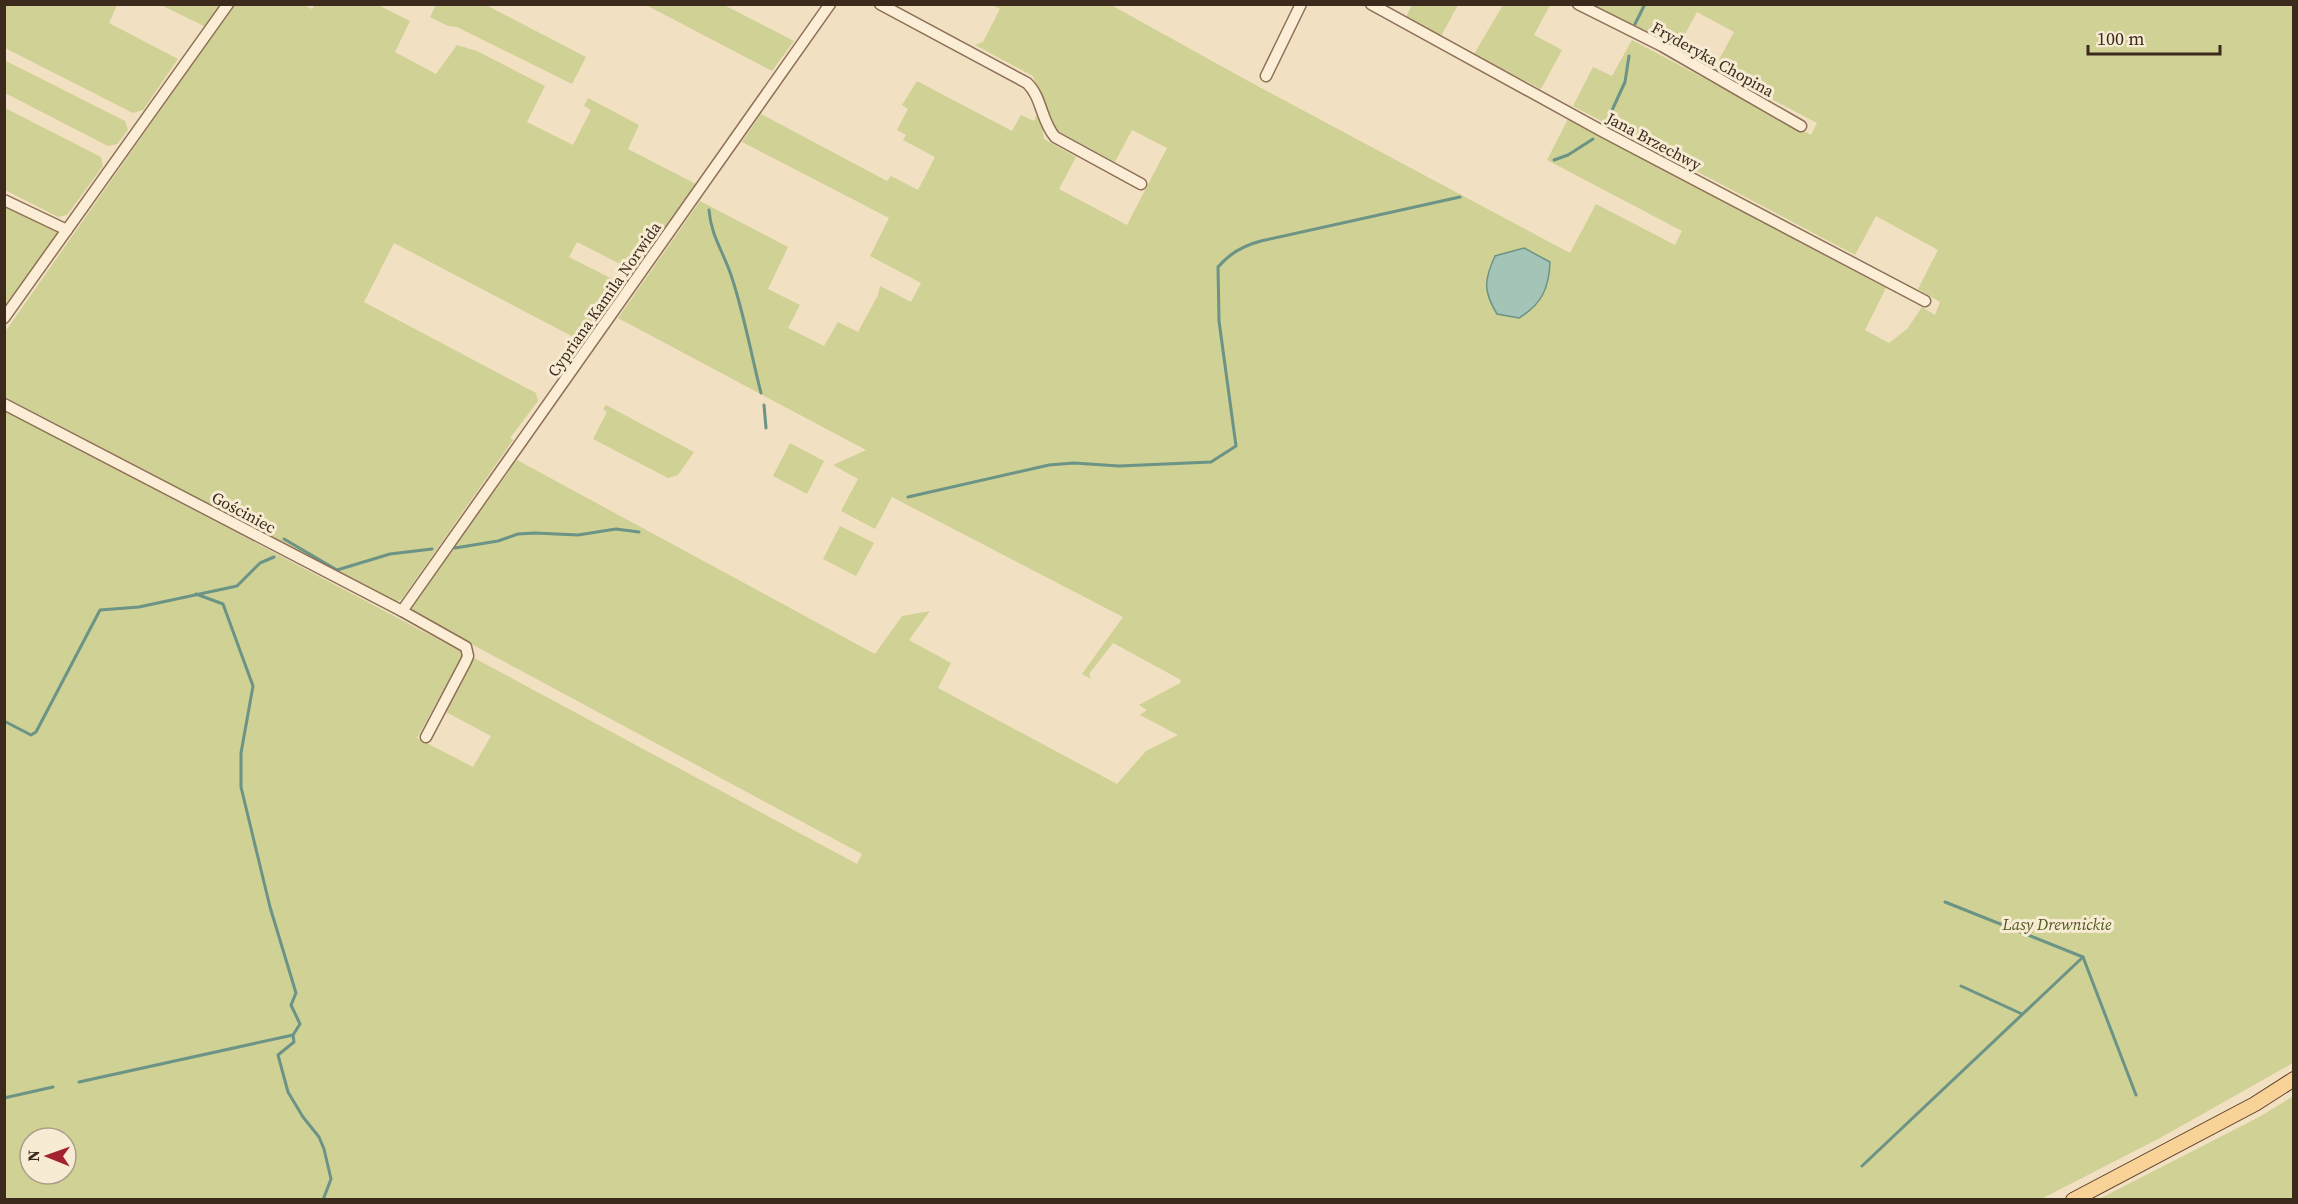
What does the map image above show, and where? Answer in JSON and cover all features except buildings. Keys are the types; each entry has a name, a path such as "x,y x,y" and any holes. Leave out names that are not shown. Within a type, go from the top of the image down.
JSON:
{"main road":[{"path":"2073,1200 2255,1104 2294,1079"}],"street":[{"path":"4,318 228,4"},
{"name":"Cypriana Kamila Norwida","path":"402,611 830,4"},
{"path":"880,4 1027,83 1034,91 1047,129 1055,137 1141,184"},
{"path":"1266,76 1301,4"},
{"name":"Jana Brzechwy","path":"1371,4 1602,130 1925,301"},
{"name":"Fryderyka Chopina","path":"1578,4 1662,46 1801,126"},
{"path":"4,200 67,230"},
{"name":"Gościniec","path":"4,404 461,644 468,651 466,661 426,737"}],"green space":[{"path":"4,5 117,5 109,23 178,59 143,110 133,113 5,48"},
{"path":"161,5 223,5 206,27"},
{"path":"234,5 304,5 312,9 315,5 378,5 410,21 395,52 436,74 457,45 477,51 545,86 527,122 573,145 591,110 584,106 588,98 639,125 628,149 696,184 634,271 577,242 569,257 624,285 583,342 394,243 364,302 536,393 538,401 510,438 513,440 402,599 396,602 5,397 5,332"},
{"path":"436,5 486,5 586,57 572,84 457,27 448,26 430,17"},
{"path":"646,5 724,5 794,41 772,71"},
{"name":"Lasy Drewnickie","path":"992,5 1111,5 1570,253 1596,204 1675,245 1682,231 1547,160 1568,119 1886,288 1865,330 1889,343 1907,329 1922,307 1935,315 1940,302 1918,289 1938,250 1876,216 1855,255 1573,106 1593,67 1612,76 1632,40 1811,135 1817,123 1714,69 1734,32 1697,12 1677,49 1593,5 2293,5 2293,1063 2160,1138 2041,1199 5,1199 4,410 464,653 417,738 473,767 491,736 446,712 474,658 857,864 862,854 412,612 412,605 517,460 875,654 902,616 930,611 909,640 951,663 938,688 1117,784 1146,751 1178,735 1140,715 1147,710 1139,705 1180,683 1181,680 1113,643 1089,674 1091,679 1082,674 1123,617 892,497 875,529 841,511 858,479 833,465 866,450 618,318 700,201 788,247 768,289 800,305 788,328 824,346 838,322 858,332 878,295 880,286 911,302 921,283 870,256 889,218 742,142 761,114 887,181 891,176 918,190 935,157 903,140 906,135 897,130 908,109 902,105 917,81 1012,131 1021,115 1034,121 1037,115 1041,120 1044,139 1076,157 1059,189 1127,225 1167,148 1132,130 1115,162 1056,130 1033,76 975,45 983,42 1000,9"},
{"path":"1412,5 1458,5 1441,36 1406,17"},
{"path":"1503,5 1550,5 1534,35 1562,50 1541,89 1474,54"},
{"path":"4,60 125,121 128,130 117,144 108,146 5,93"},
{"path":"5,108 101,157 103,166 67,215 58,217 5,190"},
{"path":"5,206 58,233 5,311"},
{"path":"606,405 694,452 678,475 668,478 593,439 607,412 603,409"},
{"path":"790,443 824,461 807,494 773,476"},
{"path":"840,526 874,543 856,576 823,559"},
{"path":"2293,1096 2293,1199 2099,1199 2261,1116"}],"shaded area":[{"path":"1524,248 1550,262 1546,287 1539,301 1519,318 1497,314 1487,292 1487,279 1491,264 1495,256"}],"waterway":[{"path":"1635,24 1645,4"},
{"path":"1608,119 1625,82 1629,56"},
{"path":"1554,160 1568,155 1593,139"},
{"path":"908,497 1049,465 1074,463 1119,466 1211,462 1236,446 1219,321 1218,267 1237,251 1261,241 1460,197"},
{"path":"709,210 715,236 740,304 761,393"},
{"path":"764,405 766,428"},
{"path":"455,548 498,541 518,534 578,535 616,529 639,532"},
{"path":"284,539 337,570 390,554 432,549"},
{"path":"4,721 31,735 36,732 100,610 139,607 237,586 260,563 274,557"},
{"path":"196,594 223,604 253,686 241,753 241,787 270,907 296,993 291,1005 300,1024 293,1035 294,1042 278,1055 288,1092 303,1117 319,1137 324,1149 331,1179 323,1200"},
{"path":"1945,902 2083,957 2136,1095"},
{"path":"1862,1166 2083,957"},
{"path":"1961,986 2022,1014"},
{"path":"79,1082 293,1035"},
{"path":"4,1098 53,1087"}]}
